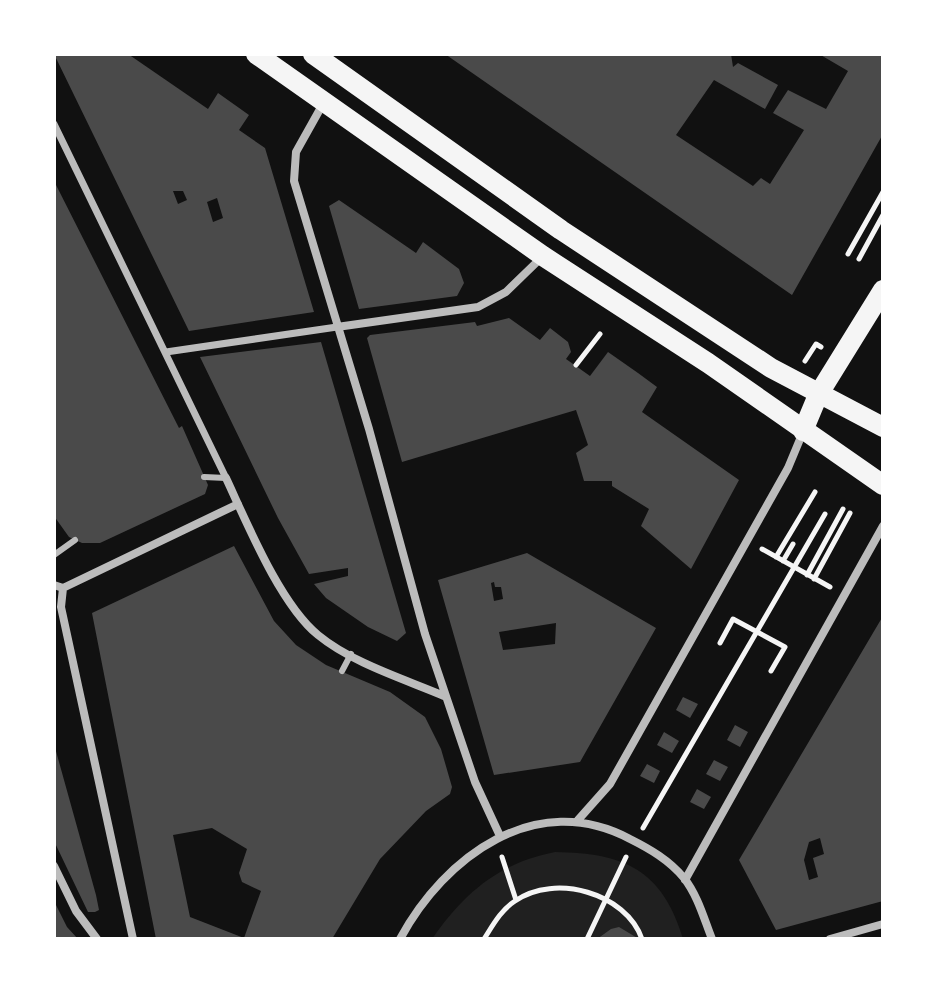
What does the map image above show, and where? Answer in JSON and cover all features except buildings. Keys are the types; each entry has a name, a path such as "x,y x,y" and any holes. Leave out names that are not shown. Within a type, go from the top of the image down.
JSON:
{"main road":[{"path":"256,54 543,256 708,363 883,485"},
{"path":"313,54 561,230 818,395 844,404 883,427"},
{"path":"803,431 818,395 883,290"}],"street":[{"path":"324,102 296,152 294,181 444,696 475,782 500,836"},
{"path":"54,124 238,504 294,610 319,637 444,696"},
{"path":"166,352 478,307 506,292 543,256"},
{"path":"578,820 610,784 788,468 803,431"},
{"path":"133,939 58,587 238,504"},
{"path":"685,880 883,526"},
{"path":"400,939 421,906 457,864 500,836 542,824 578,820 604,826 668,862 685,880 712,939"},
{"path":"54,866 76,911 97,939"},
{"path":"830,939 883,924"}],"lane":[{"path":"204,477 226,478"},
{"path":"54,555 75,540"},
{"path":"342,671 351,654"}],"path":[{"path":"848,254 883,192"},
{"path":"859,259 883,215"},
{"path":"576,365 600,334"},
{"path":"776,557 815,492"},
{"path":"807,575 843,509"},
{"path":"814,579 850,513"},
{"path":"587,939 635,841 825,514"},
{"path":"747,540 845,596"},
{"path":"783,561 793,544"},
{"path":"720,643 733,619 785,647 771,671"},
{"path":"500,836 504,869 516,900"},
{"path":"484,939 499,915 516,900 533,893 566,889 590,891 604,900 630,918 642,939"}],"shaded area":[{"path":"555,852 602,856 637,870 652,881 664,896 683,939 432,939 457,908 484,882 517,864"}]}
